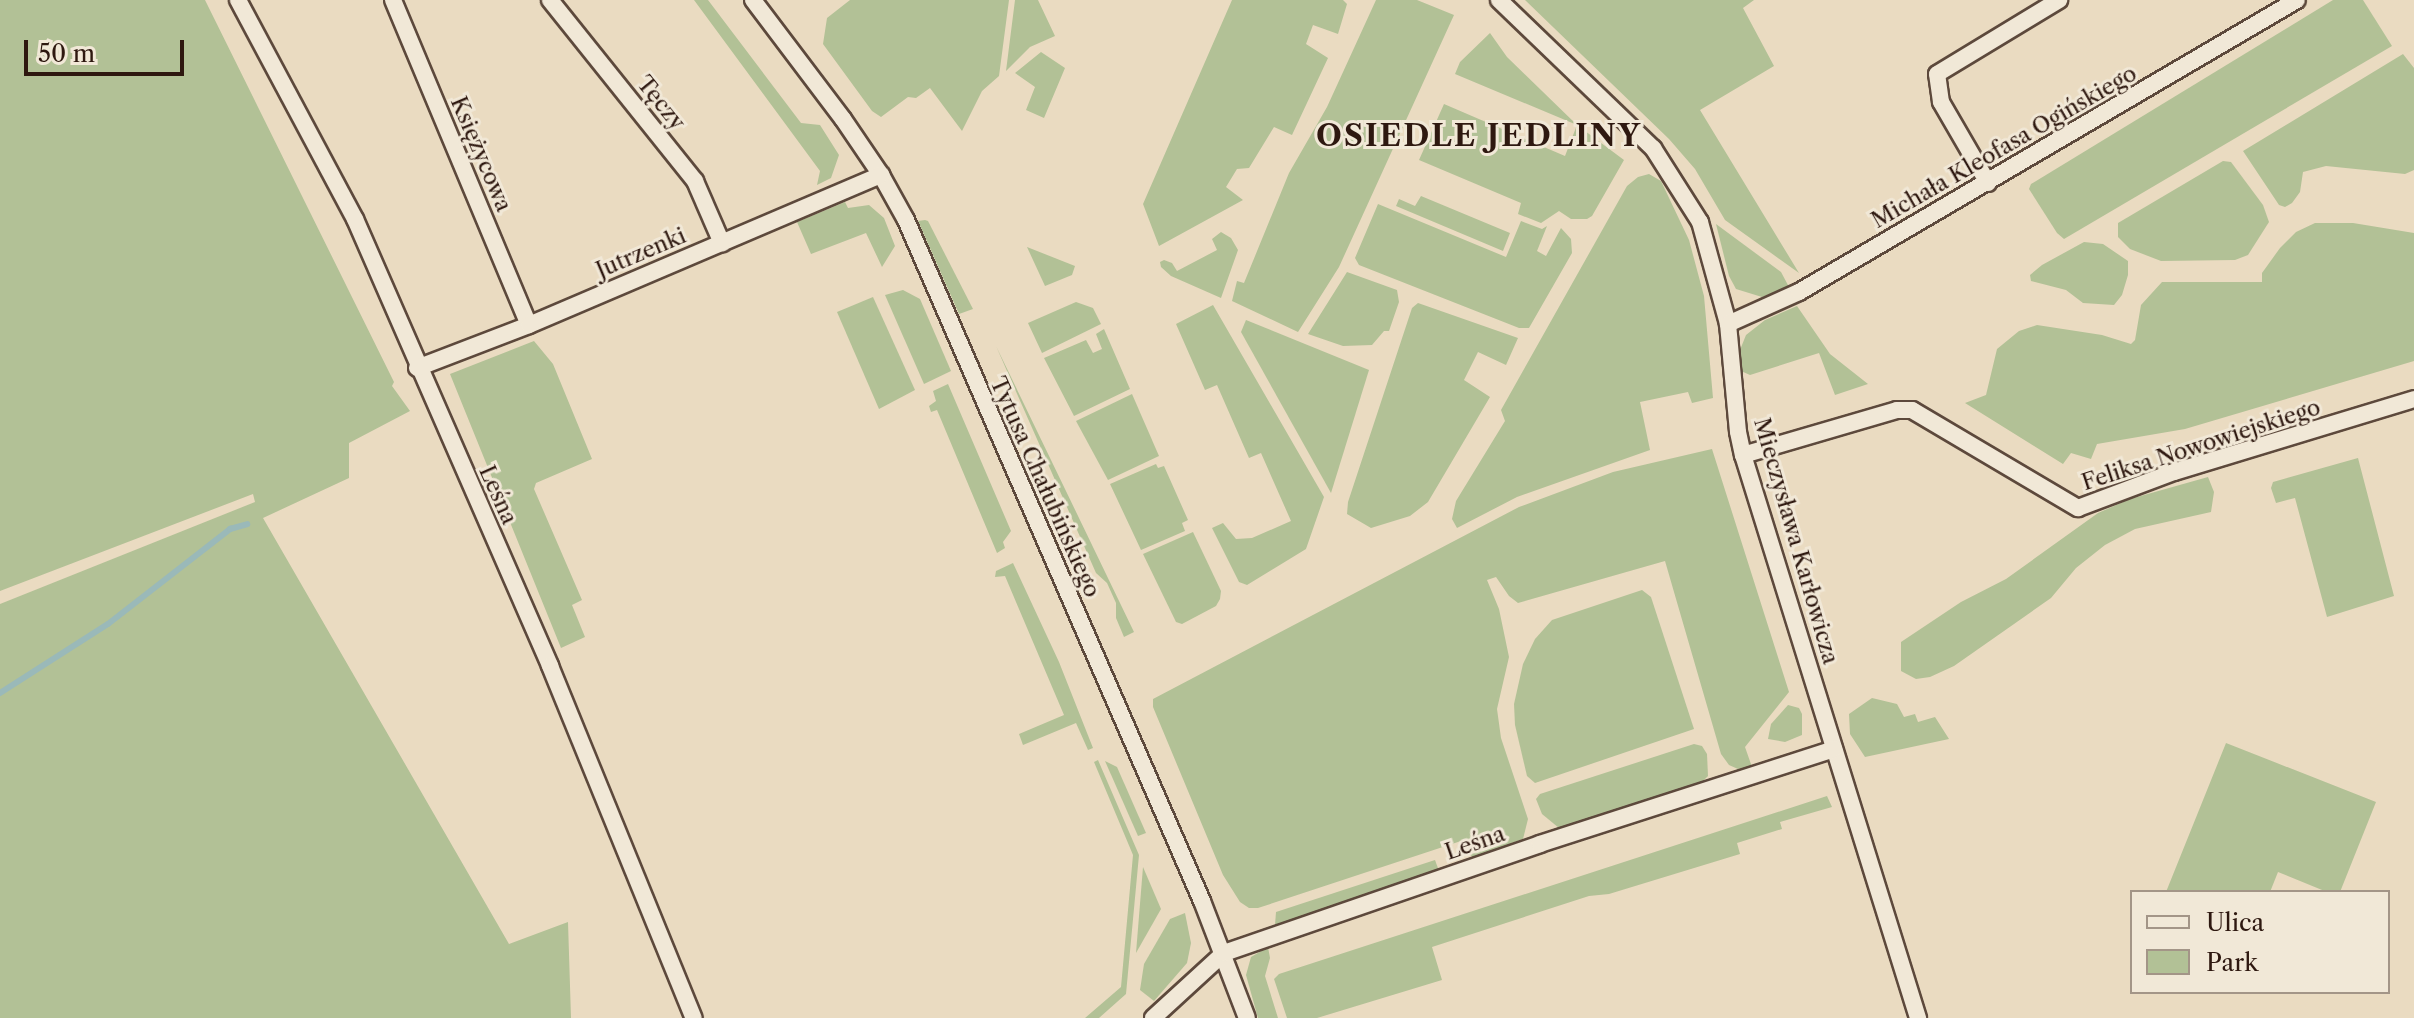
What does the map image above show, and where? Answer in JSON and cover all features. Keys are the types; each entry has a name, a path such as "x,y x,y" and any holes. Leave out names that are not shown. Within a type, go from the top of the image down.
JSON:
{"street":[{"name":"Leśna","path":"238,0 355,219 417,368 550,666 694,1018"},
{"name":"Księżycowa","path":"393,0 529,325"},
{"name":"Tęczy","path":"550,0 695,181 722,243"},
{"name":"Tytusa Chałubińskiego","path":"753,0 881,175 906,220 1224,953 1247,1018"},
{"name":"Mieczysława Karłowicza","path":"1499,0 1653,148 1700,222 1728,324 1743,455 1918,1018"},
{"path":"1988,183 1941,102 1937,74 2059,0"},
{"name":"Michała Kleofasa Ogińskiego","path":"1728,324 1799,292 2297,0"},
{"name":"Jutrzenki","path":"417,368 529,325 881,175"},
{"name":"Feliksa Nowowiejskiego","path":"1743,455 1897,410 1912,410 1928,416 2078,508 2174,472 2414,399"},
{"name":"Leśna","path":"1153,1018 1224,953 1526,848 1834,749"}],"green space":[{"path":"0,0 205,0 394,382 392,386 410,411 349,443 349,478 263,518 509,944 568,922 571,1018 0,1018 0,604 255,502 253,494 0,591"},
{"path":"694,0 708,0 801,123 820,125 839,155 831,178 817,185 820,171"},
{"path":"850,0 1009,0 999,76 982,91 962,131 930,88 916,98 908,97 881,117 872,111 823,44 827,18"},
{"path":"1015,0 1038,0 1055,36 1030,47 1006,71"},
{"path":"1232,0 1343,0 1347,4 1338,34 1313,25 1306,44 1328,58 1292,135 1274,127 1249,168 1237,169 1226,187 1243,200 1159,246 1143,204"},
{"path":"1376,0 1417,0 1454,15 1339,267 1298,332 1232,301 1237,281 1244,283 1289,173 1327,107"},
{"path":"1525,0 1754,0 1743,8 1774,66 1700,110 1799,273 1725,220 1695,169 1669,139"},
{"path":"2333,0 2363,0 2392,46 2064,239 2057,233 2029,189 2031,184"},
{"path":"1490,33 1507,57 1577,125 1455,74 1460,62"},
{"path":"1041,52 1065,68 1044,118 1026,110 1035,87 1015,73"},
{"path":"2403,54 2414,68 2414,170 2405,174 2326,166 2303,172 2300,192 2292,203 2285,207 2279,205 2243,151"},
{"path":"1444,104 1565,156 1577,125 1624,160 1592,216 1587,219 1571,219 1559,211 1541,223 1518,214 1521,203 1419,160"},
{"path":"2223,161 2231,162 2263,205 2269,222 2248,255 2235,260 2161,261 2130,249 2118,237 2118,223"},
{"path":"1649,174 1661,181 1689,240 1704,296 1713,398 1692,403 1688,392 1640,402 1650,450 1517,497 1457,528 1452,519 1456,501 1505,421 1501,410 1627,186 1638,177"},
{"path":"1421,196 1510,233 1503,251 1396,206 1399,199 1415,206"},
{"path":"845,202 848,208 869,205 884,218 895,246 882,267 866,233 811,254 797,222"},
{"path":"1378,204 1506,257 1521,221 1542,229 1547,226 1537,251 1546,256 1561,228 1571,239 1572,253 1529,328 1519,328 1359,265 1355,258"},
{"path":"925,220 973,309 959,314 918,221"},
{"path":"2315,223 2353,223 2414,233 2414,361 2185,429 2097,444 2091,459 2071,453 2063,464 1965,403 1986,395 1997,349 2019,331 2037,325 2102,335 2131,344 2135,340 2141,305 2162,282 2262,282 2262,273 2280,248 2296,232"},
{"path":"1716,224 1781,272 1789,287 1762,297 1736,289 1729,276"},
{"path":"1221,232 1231,238 1238,250 1221,298 1171,276 1161,267 1160,262 1164,260 1172,263 1177,271 1217,250 1212,239"},
{"path":"2084,242 2103,244 2128,261 2128,275 2122,295 2114,305 2083,303 2066,290 2031,281 2030,275 2042,265"},
{"path":"1027,247 1075,266 1072,275 1045,286"},
{"path":"1347,272 1397,290 1399,302 1389,331 1384,331 1372,345 1343,346 1308,334"},
{"path":"903,290 920,299 951,371 924,384 885,295"},
{"path":"873,297 915,390 879,409 837,312"},
{"path":"1076,302 1093,308 1101,324 1042,353 1028,323"},
{"path":"1418,303 1518,338 1506,365 1478,352 1464,380 1490,397 1428,502 1410,516 1371,528 1347,514 1348,502 1412,308"},
{"path":"1213,305 1324,497 1306,549 1247,585 1239,582 1212,528 1223,523 1236,539 1252,538 1291,521 1261,453 1249,458 1217,385 1205,390 1176,324"},
{"path":"1797,306 1830,354 1868,384 1835,395 1819,353 1750,375 1741,371 1738,355 1746,335 1765,320"},
{"path":"1246,320 1369,370 1331,493 1241,332"},
{"path":"1104,329 1130,389 1074,416 1044,358 1086,340 1093,353 1102,349 1096,334"},
{"path":"534,341 553,364 592,459 536,483 534,489 582,600 572,605 585,637 561,648 450,374"},
{"path":"996,346 1134,632 1124,637 1116,618 1116,603 1107,583 1096,573"},
{"path":"948,384 1011,531 1003,542 1005,548 997,553 937,410 931,412 929,406 936,401 933,391"},
{"path":"1132,394 1159,456 1108,480 1076,421"},
{"path":"1712,449 1789,692 1745,747 1752,767 1738,769 1729,765 1721,754 1665,561 1518,603 1496,577 1487,580 1499,609 1509,657 1497,709 1501,738 1528,819 1523,839 1473,857 1465,852 1461,841 1258,908 1249,908 1240,902 1223,875 1153,707 1153,699 1519,507 1613,472"},
{"path":"2358,458 2394,596 2327,617 2295,498 2276,503 2271,488 2273,482"},
{"path":"1156,464 1158,468 1164,466 1188,520 1182,523 1185,531 1141,550 1110,484"},
{"path":"2208,477 2214,492 2211,512 2135,529 2105,545 2076,568 2051,598 1954,666 1930,677 1916,679 1901,671 1901,642 1961,602 2006,579 2098,513 2130,499"},
{"path":"1193,532 1221,591 1216,606 1182,624 1176,622 1143,554"},
{"path":"1013,563 1059,662 1093,748 1088,750 1076,723 1023,745 1019,734 1064,715 1005,576 995,577 996,571"},
{"path":"1642,590 1651,597 1694,729 1535,783 1527,776 1515,725 1514,704 1523,664 1535,639 1552,620"},
{"path":"1872,698 1897,704 1904,717 1915,714 1918,722 1935,717 1949,739 1865,757 1850,734 1849,714"},
{"path":"1788,705 1799,708 1802,714 1802,735 1785,742 1768,739 1771,724"},
{"path":"2226,743 2376,802 2341,890 2322,890 2278,872 2271,890 2167,890"},
{"path":"1694,744 1702,746 1707,754 1708,776 1703,781 1559,828 1542,814 1536,799 1540,794"},
{"path":"1098,760 1139,855 1126,994 1099,1018 1085,1018 1121,987 1133,855 1094,762"},
{"path":"1105,761 1117,767 1146,833 1138,836"},
{"path":"1827,796 1832,807 1780,822 1782,829 1737,843 1740,854 1609,894 1589,896 1432,947 1442,980 1317,1018 1287,1018 1274,979 1279,974"},
{"path":"1435,860 1439,871 1275,925 1276,912"},
{"path":"1143,867 1161,909 1136,953"},
{"path":"1185,913 1191,943 1187,963 1154,1001 1140,990 1144,964 1170,919"},
{"path":"1268,947 1270,958 1265,976 1278,1018 1258,1018 1246,975 1251,957"}],"waterway":[{"path":"0,693 108,624 230,529 247,524"}],"district":[{"name":"OSIEDLE JEDLINY","path":"1479,136"}]}
